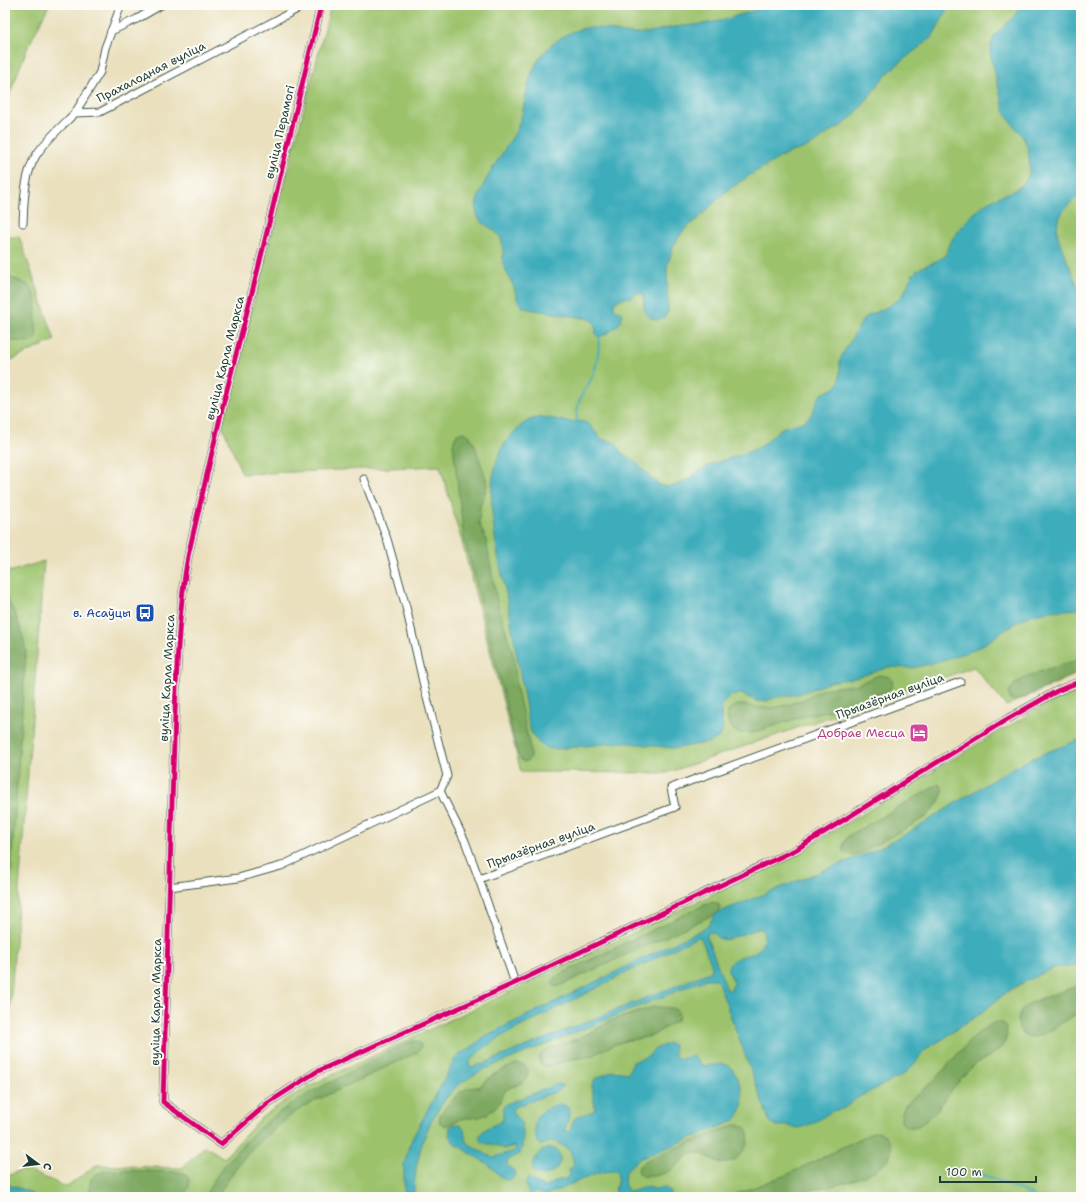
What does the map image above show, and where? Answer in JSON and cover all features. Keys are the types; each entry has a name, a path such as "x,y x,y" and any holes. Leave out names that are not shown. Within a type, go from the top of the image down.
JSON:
{"street":[{"path":"23,223 25,192 29,174 36,155 75,114 100,72 105,48 120,5"},
{"path":"111,31 137,19 161,5"},
{"name":"Прахалодная вуліца","path":"75,114 100,112 305,5"},
{"name":"вуліца Перамогі","path":"259,265 321,5"},
{"name":"вуліца Карла Маркса","path":"259,265 220,417 183,581 180,609 175,719 163,1102 221,1144 268,1103 316,1072 515,983"},
{"path":"169,887 238,878 281,866 440,791 447,776 406,607 387,539 364,479"},
{"path":"479,879 515,983 795,850 1004,721 1057,691 1081,681"},
{"name":"Прыазёрная вуліца","path":"440,791 465,841 479,879 675,807 671,788 960,682"}],"green space":[{"path":"5,5 49,5 27,49 5,106"},
{"path":"331,5 1081,5 1081,672 1006,706 974,667 667,773 521,772 465,553 440,466 242,474 222,425"},
{"path":"19,236 55,340 5,363 5,238"},
{"path":"5,276 20,281 32,289 36,300 37,334 36,338 32,342 14,341 5,344"},
{"path":"463,432 469,435 474,443 486,479 487,486 480,507 479,523 486,540 497,601 514,658 517,690 530,747 530,758 524,762 518,754 464,539 453,444 456,435"},
{"path":"5,559 9,572 44,561 8,1037 5,1038"},
{"path":"5,596 18,623 26,652 10,886 5,904"},
{"path":"1081,659 1081,672 1019,700 1011,700 1009,692 1014,685 1023,679"},
{"path":"879,675 890,677 892,680 889,690 839,709 807,715 752,733 737,732 731,727 727,719 728,711 735,706 744,705 762,708 779,707 804,699 823,689 853,685"},
{"path":"1081,687 1081,1197 36,1197 27,1191 5,1184 5,1177 22,1170 29,1171 67,1187 96,1165 182,1168 205,1146 224,1158 262,1117 289,1098 317,1082 516,989 794,855 1034,711"},
{"path":"939,784 943,788 940,800 926,817 861,853 850,855 844,852 843,846 848,836"},
{"path":"713,902 719,905 720,909 717,913 559,986 556,987 552,984 555,978 559,975"},
{"path":"1081,984 1081,1011 1044,1034 1038,1036 1031,1037 1025,1035 1021,1031 1018,1026 1018,1020 1023,1008 1034,1001"},
{"path":"654,1007 667,1007 675,1009 679,1015 678,1019 654,1035 616,1044 593,1056 567,1060 550,1066 541,1065 539,1059 541,1054 546,1050 580,1038 610,1021"},
{"path":"995,1022 1003,1023 1005,1025 1007,1037 1003,1045 993,1054 977,1063 970,1069 936,1111 922,1124 915,1127 908,1127 901,1122 903,1111 909,1101 931,1083 978,1033"},
{"path":"413,1041 420,1044 421,1047 418,1052 295,1112 254,1146 237,1167 221,1190 218,1197 205,1197 221,1169 248,1139 277,1114 323,1086 392,1050"},
{"path":"516,1064 524,1066 528,1070 528,1076 521,1083 506,1090 498,1105 492,1111 484,1116 460,1119 446,1126 439,1122 440,1114 458,1094 468,1088 479,1087 494,1074"},
{"path":"739,1124 745,1127 748,1132 748,1138 744,1150 735,1160 725,1163 715,1161 703,1154 695,1153 691,1154 663,1174 646,1177 641,1176 638,1173 639,1166 648,1159"},
{"path":"873,1132 882,1133 889,1140 891,1148 890,1155 880,1167 865,1176 785,1197 729,1197 791,1173"},
{"path":"107,1170 184,1173 189,1179 189,1187 183,1197 92,1197 90,1187 91,1179 97,1174"}],"water":[{"path":"769,5 950,5 932,37 892,69 863,105 846,123 830,132 817,142 802,149 788,153 752,174 725,192 701,216 684,230 674,244 667,267 668,312 664,318 656,320 647,314 644,307 644,296 640,292 631,297 620,299 614,303 614,308 622,313 621,321 611,331 599,337 596,335 595,324 590,319 523,307 519,303 513,285 503,264 502,240 494,230 480,220 476,211 477,202 485,182 519,124 534,68 543,54 551,45 561,38 571,32 584,28 599,28 629,34 637,34 714,22"},
{"path":"1020,5 1081,5 1081,195 1070,203 1063,211 1058,221 1057,231 1059,241 1081,294 1081,609 1049,611 1031,615 1019,621 981,646 968,652 926,665 912,668 889,667 855,678 830,682 799,694 777,697 766,701 757,701 741,694 731,696 722,706 721,715 723,727 721,734 711,742 678,748 623,742 557,749 543,746 533,736 529,727 508,604 495,539 492,515 492,492 494,469 502,449 514,432 531,419 542,417 566,422 582,421 590,425 602,439 616,443 620,451 625,456 635,461 656,483 664,486 671,486 683,483 710,465 755,449 764,444 782,428 801,422 810,417 821,395 838,384 840,378 841,357 864,318 894,303 901,297 913,274 919,269 942,258 956,233 981,207 992,200 1017,189 1026,180 1029,173 1028,149 1023,137 1004,110 990,53 994,38 1017,12"},
{"path":"1081,739 1081,964 1053,968 1011,989 977,1016 927,1048 910,1069 903,1075 859,1097 843,1109 832,1111 814,1123 799,1128 774,1126 769,1120 718,982 715,979 706,979 483,1070 461,1083 445,1099 424,1138 416,1167 414,1197 404,1197 404,1164 413,1137 455,1059 485,1036 707,927 717,913 875,850 911,831 997,777 1042,754","holes":["760,928 764,933 763,942 760,947 751,954 739,957 729,964 728,970 733,983 731,989 727,990 707,937 707,933 712,932 718,938 726,940","697,937 701,938 712,966 711,971 482,1064 472,1067 469,1065 474,1056 506,1034"]},
{"path":"669,1043 674,1045 675,1056 678,1058 693,1056 703,1066 723,1064 730,1066 741,1087 742,1103 738,1116 732,1122 641,1158 637,1160 626,1172 624,1182 629,1191 634,1191 645,1187 656,1189 664,1187 671,1193 669,1197 614,1197 618,1177 617,1172 611,1171 594,1175 549,1194 544,1195 536,1192 533,1193 532,1197 529,1197 526,1184 528,1178 540,1185 546,1186 555,1181 568,1177 570,1175 569,1170 574,1165 570,1150 554,1141 541,1145 537,1142 535,1126 539,1114 557,1105 561,1104 566,1106 570,1113 565,1129 565,1131 568,1132 571,1129 573,1120 576,1117 591,1112 595,1109 592,1085 595,1079 613,1071 628,1073 633,1062 648,1056 655,1049"},
{"path":"561,1084 563,1087 558,1091 515,1107 512,1110 522,1125 523,1138 520,1154 508,1160 507,1163 507,1165 514,1171 515,1175 512,1179 507,1180 502,1178 489,1165 454,1143 449,1136 450,1127 458,1124 464,1130 466,1142 489,1156 494,1157 514,1151 516,1149 515,1146 503,1149 496,1145 483,1143 479,1139 480,1135 488,1128 502,1121 503,1108 506,1104"},
{"path":"548,1148 556,1149 560,1161 558,1167 548,1174 537,1174 533,1171 536,1157"},
{"path":"5,1184 27,1191 36,1197 5,1197"}],"waterway":[{"path":"577,421 577,412 580,399 595,368 598,355 599,337"},
{"path":"979,1173 1037,1197"}],"cycle path":[{"path":"321,5 259,265 223,405 188,556 184,582 176,689 163,1102 221,1144 268,1103 316,1072 515,983 795,850 1004,721 1057,691 1081,681"}],"place":[{"name":"в. Асаўцы","path":"145,613"},
{"name":"Добрае Месца","path":"919,733"}]}
